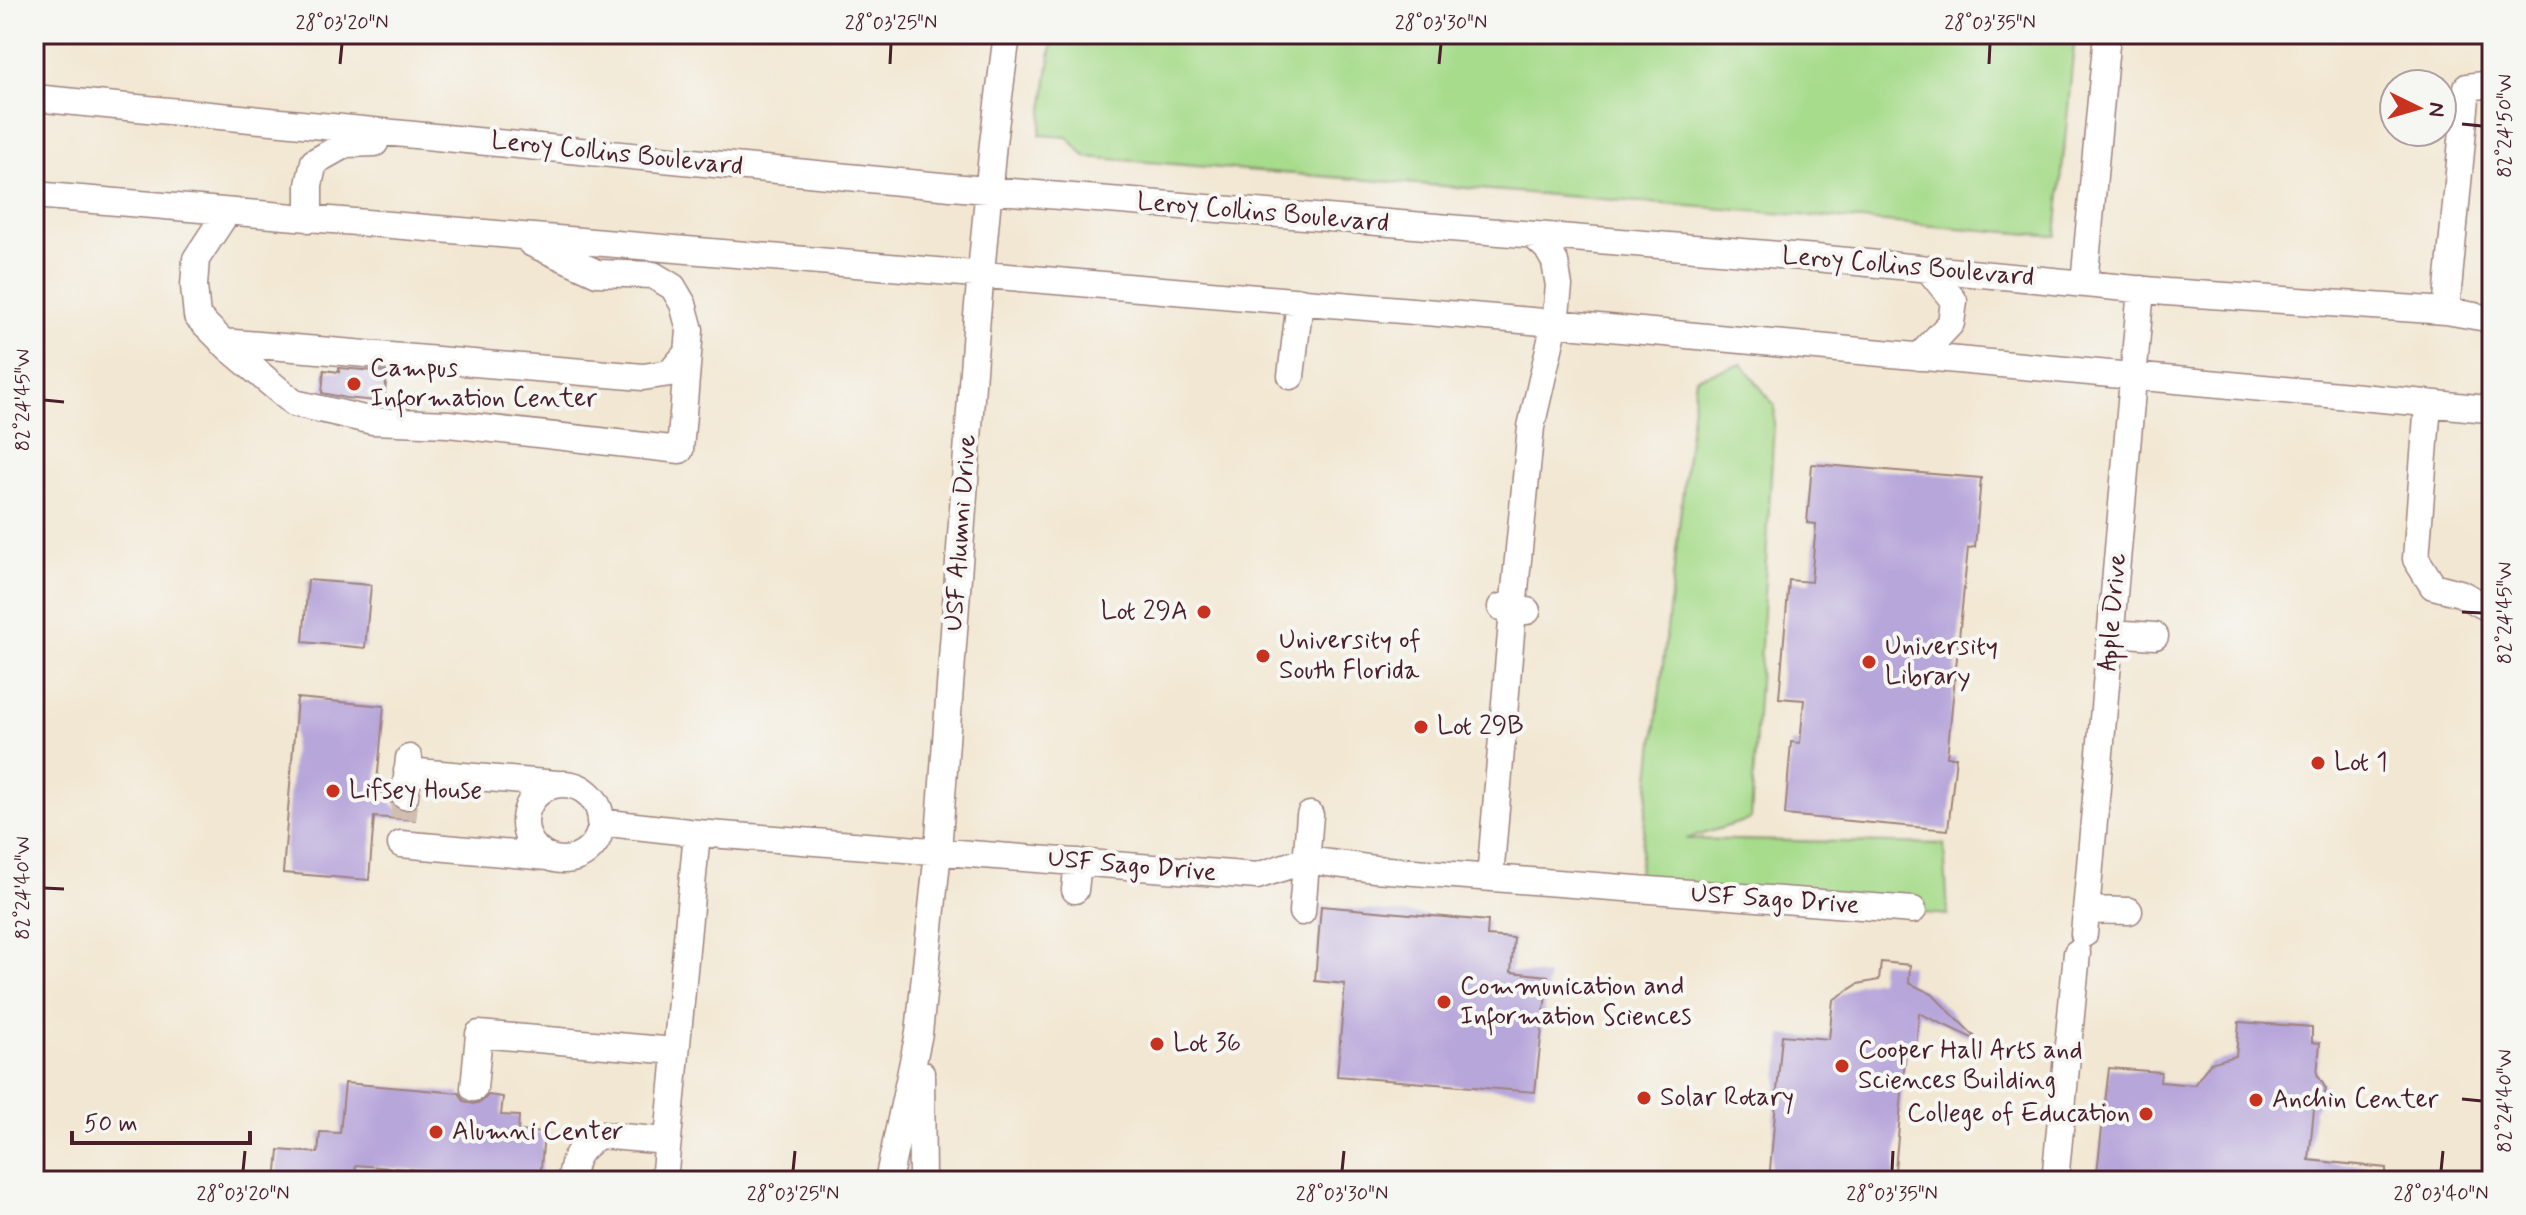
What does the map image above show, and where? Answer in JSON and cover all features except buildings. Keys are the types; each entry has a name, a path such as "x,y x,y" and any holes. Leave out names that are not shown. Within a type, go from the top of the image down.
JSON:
{"street":[{"name":"USF Alumni Drive","path":"888,1181 919,1033 938,851 981,274 1007,34"},
{"path":"2084,284 2107,34"},
{"path":"2446,311 2467,87 2492,84"},
{"name":"Leroy Collins Boulevard","path":"34,98 989,190 2141,289 2446,311 2492,319"},
{"path":"309,219 309,185 314,162 346,144 499,142"},
{"path":"34,195 1555,323 2488,409 2492,406"},
{"path":"227,212 196,259 194,286 197,316 222,342 294,403 373,421 448,424 680,450 690,330 683,304 673,287 653,275 597,273 513,234"},
{"path":"1490,878 1531,427 1555,323 1559,286 1555,262 1547,248 1533,235"},
{"path":"1919,357 1951,323 1953,312 1954,301 1929,270"},
{"name":"Apple Drive","path":"2055,1181 2111,633 2141,289"},
{"path":"1291,376 1300,301"},
{"path":"222,342 643,377 670,373 688,352"},
{"path":"2428,403 2416,559 2433,586 2460,593 2492,610"},
{"path":"2111,633 2155,636"},
{"path":"548,857 537,850 529,839 525,815 535,796 557,784"},
{"path":"557,784 579,788 593,799 600,822 594,844 585,853 563,860 404,807 557,784"},
{"path":"1302,912 1310,815"},
{"name":"USF Sago Drive","path":"600,822 697,833 1257,876 1306,860 1490,878 1913,910"},
{"path":"664,1181 697,833"},
{"path":"1075,890 1078,862"},
{"path":"2082,932 2129,911"},
{"name":"USF Alumni Drive","path":"919,1033 922,1181"},
{"path":"474,1088 479,1034 675,1051"},
{"path":"571,1181 580,1148 599,1135 667,1141"}],"green space":[{"path":"1053,34 2075,34 2056,236 1086,157 1067,137 1040,135"},
{"path":"1742,364 1775,406 1751,819 1686,839 1944,844 1948,915 1637,889 1696,378"}],"tunnel":[{"path":"403,819 405,796"}],"place":[{"name":"Campus Information Center","path":"354,384"},
{"name":"Lot 29A","path":"1204,612"},
{"name":"University of South Florida","path":"1263,656"},
{"name":"University Library","path":"1869,662"},
{"name":"Lot 29B","path":"1421,727"},
{"name":"Lot 1","path":"2318,763"},
{"name":"Lifsey House","path":"333,791"},
{"name":"Communication and Information Sciences","path":"1444,1002"},
{"name":"Lot 36","path":"1157,1044"},
{"name":"Cooper Hall Arts and Sciences Building","path":"1842,1066"},
{"name":"Solar Rotary","path":"1644,1098"},
{"name":"Anchin Center","path":"2256,1100"},
{"name":"College of Education","path":"2146,1114"},
{"name":"Alumni Center","path":"436,1132"}]}
